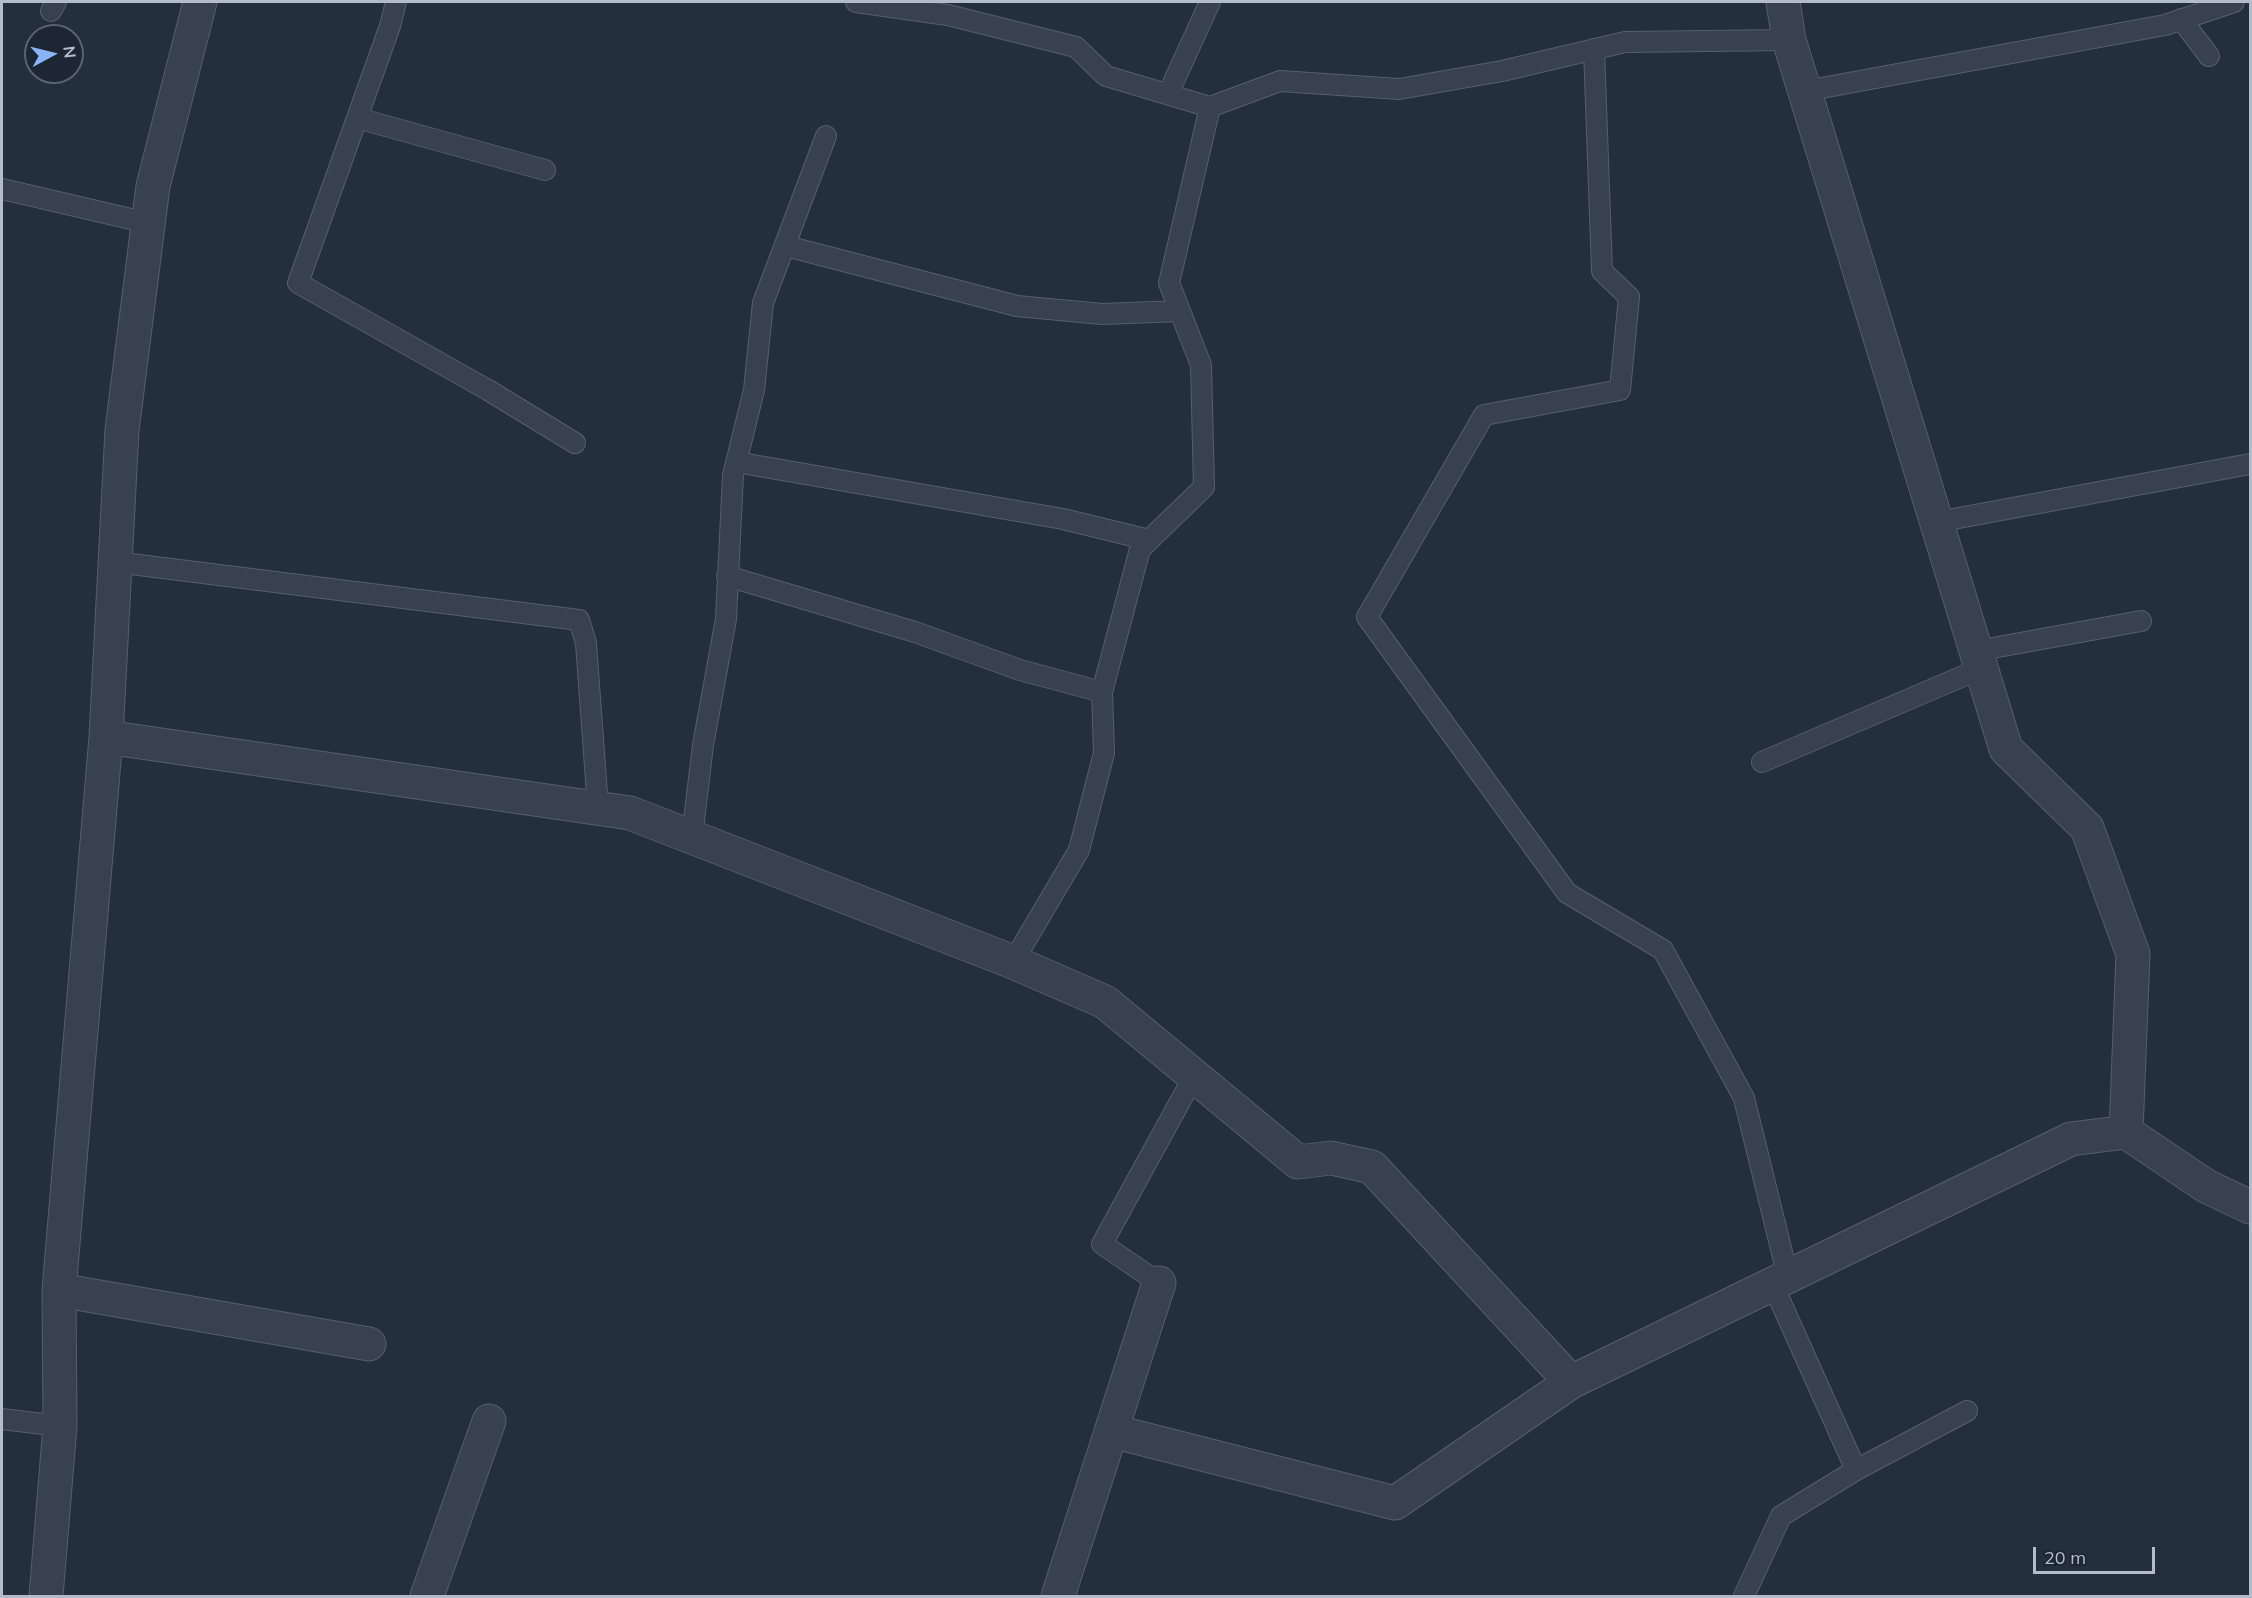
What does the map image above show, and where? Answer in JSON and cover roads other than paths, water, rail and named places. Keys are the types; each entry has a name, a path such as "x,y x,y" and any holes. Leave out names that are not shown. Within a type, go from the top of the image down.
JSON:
{"street":[{"path":"46,1596 60,1426 59,1290 106,737 122,430 153,186 200,2"},
{"path":"1783,2 1789,40 2006,749 2087,828 2133,954 2126,1132"},
{"path":"106,737 630,813 1013,962 1105,1002 1298,1162 1331,1158 1372,1167 1571,1382"},
{"path":"1112,1431 1395,1503 1571,1382 2071,1139 2126,1132 2206,1186 2250,1207"},
{"path":"1058,1596 1159,1283"},
{"path":"59,1290 369,1344"},
{"path":"427,1596 489,1420"}],"lane":[{"path":"396,2 390,26 298,283 488,390 575,443"},
{"path":"855,2 934,7 1076,47 1106,76 1210,107 1280,81 1399,89 1502,71 1625,42 1789,40"},
{"path":"1168,94 1210,2"},
{"path":"1805,91 2154,27 2234,2"},
{"path":"2181,19 2209,56"},
{"path":"1594,49 1602,271 1629,297 1620,390 1484,415 1367,616 1567,893 1663,950 1744,1098 1781,1281 1856,1470"},
{"path":"1013,962 1079,850 1104,753 1102,692 1140,549 1204,487 1201,365 1168,282 1210,107"},
{"path":"357,118 545,170"},
{"path":"692,837 703,745 726,619 736,462 754,390 763,303 826,136"},
{"path":"2,189 148,223"},
{"path":"786,246 1017,306 1102,314 1179,311"},
{"path":"736,462 1063,519 1149,540"},
{"path":"1937,522 2250,464"},
{"path":"115,562 579,620 586,643 598,808"},
{"path":"727,576 915,632 1020,670 1102,692"},
{"path":"1762,762 1979,660 2140,621"},
{"path":"1159,1283 1102,1244 1194,1076"},
{"path":"1744,1596 1780,1516 1856,1470 1967,1411"},
{"path":"2,1419 60,1426"}]}
